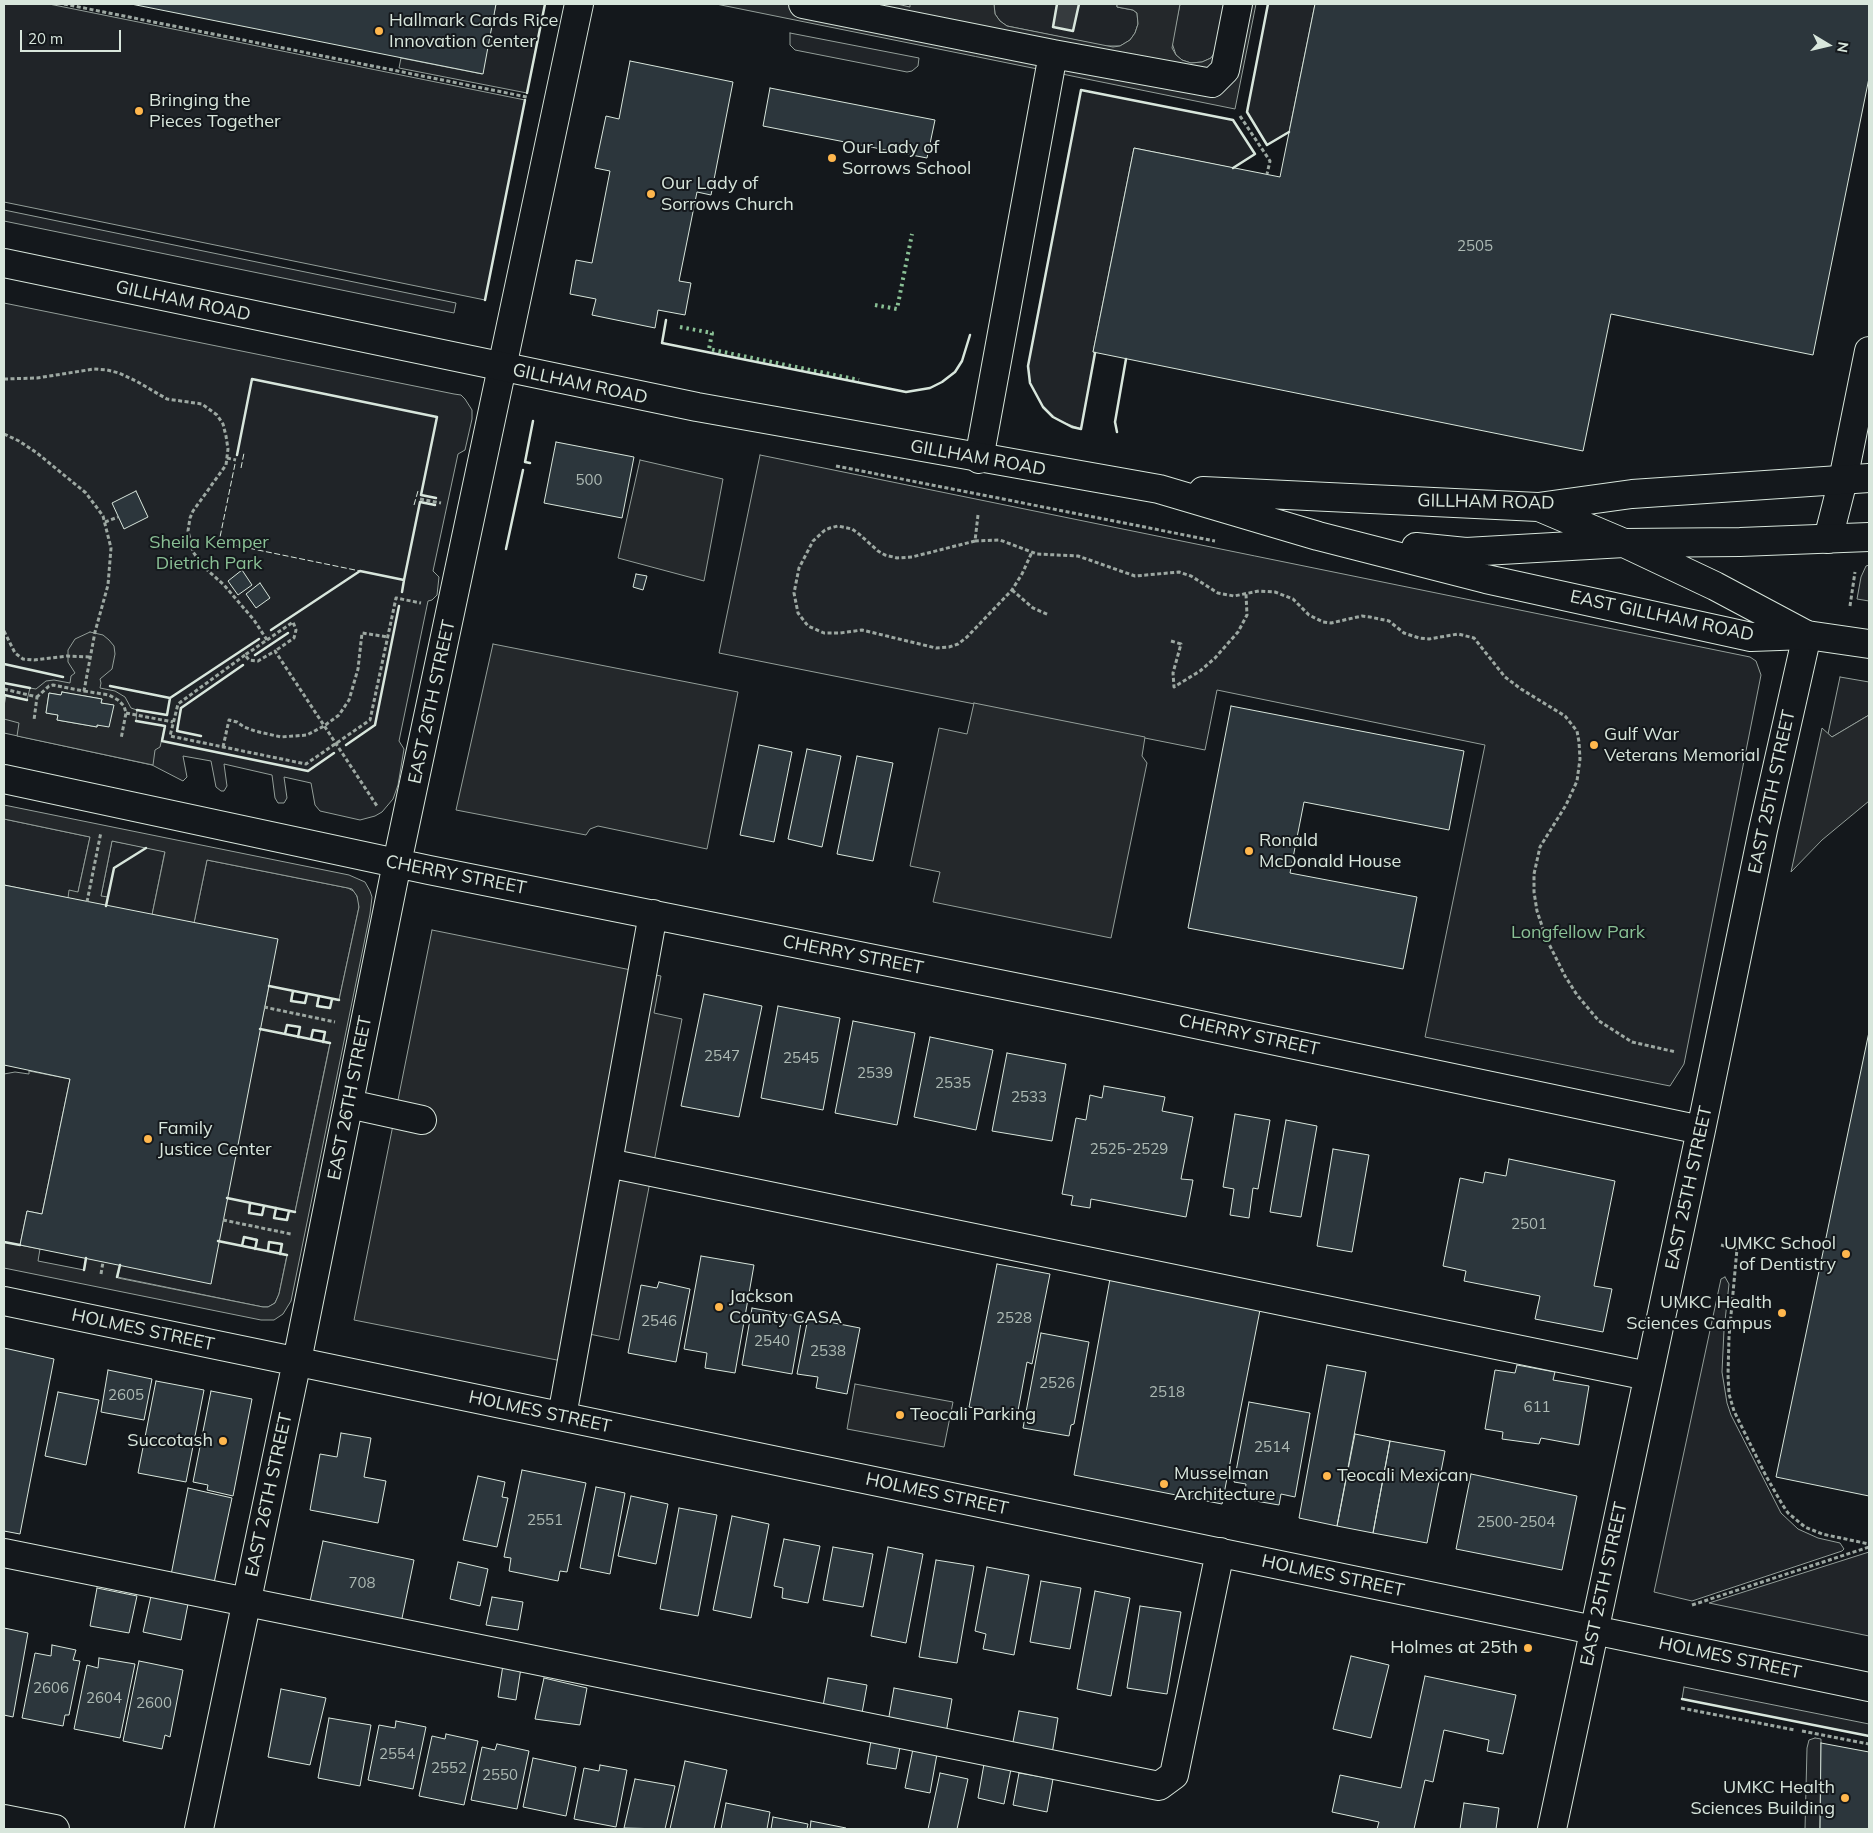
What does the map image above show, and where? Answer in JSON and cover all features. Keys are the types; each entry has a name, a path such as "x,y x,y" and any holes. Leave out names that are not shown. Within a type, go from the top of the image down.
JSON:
{"street":[{"name":"EAST 26TH STREET","path":"199,1829 297,1362 398,863 579,4"},
{"path":"803,4 1212,84 1225,70 1238,4"},
{"path":"979,459 1053,54"},
{"name":"GILLHAM ROAD","path":"4,263 697,407 1159,490 1318,536 1486,579"},
{"path":"1828,539 1843,480 1869,351"},
{"name":"GILLHAM ROAD","path":"1159,490 1538,507 1632,494 1869,478"},
{"path":"1538,507 1624,543 1715,586 1807,635"},
{"name":"GILLHAM ROAD","path":"1318,536 1466,552 1624,543 1869,537"},
{"name":"EAST GILLHAM ROAD","path":"1486,579 1751,637 1807,635 1869,644"},
{"name":"EAST 25TH STREET","path":"1552,1829 1702,1130 1763,830 1807,635"},
{"name":"CHERRY STREET","path":"4,779 398,863 1114,1007 1702,1130"},
{"path":"562,1416 653,914"},
{"path":"349,1104 422,1120"},
{"path":"608,1163 1648,1376"},
{"name":"HOLMES STREET","path":"4,1301 1869,1687"},
{"path":"4,1554 1159,1786 1174,1775 1220,1552"},
{"path":"4,1819 55,1829"}],"path":[{"path":"64,4 526,97"},
{"path":"1240,116 1270,161 1267,174"},
{"path":"4,379 36,378 94,369 119,373 167,400 202,404 217,414 223,424 228,449 226,465 193,511 189,525 190,542 198,560 224,585 254,620 267,640"},
{"path":"4,434 19,441 54,465 86,493 106,522 111,548 110,570 84,691"},
{"path":"227,458 236,460"},
{"path":"828,465 1224,542"},
{"path":"420,499 436,502"},
{"path":"975,541 978,515"},
{"path":"106,522 118,517"},
{"path":"1032,552 1012,590 967,637 958,644 949,647 936,648 862,630 840,634 824,633 808,626 798,613 794,592 799,568 813,541 825,530 844,527 852,529 878,551 897,558 912,557 975,541 1000,540 1032,552 1078,556 1135,576 1179,572 1191,576 1218,593 1234,596 1259,591 1275,592 1299,604 1309,615 1322,622 1331,623 1362,616 1389,622 1404,633 1418,638 1429,639 1458,634 1474,638 1505,677 1565,716 1577,731 1580,768 1572,792 1545,839 1537,858 1534,892 1537,911 1546,938 1577,995 1599,1021 1632,1042 1676,1052"},
{"path":"1850,606 1855,572"},
{"path":"1012,590 1033,608 1049,615"},
{"path":"1171,642 1181,644 1172,673 1174,686 1200,671 1215,658 1238,632 1247,615 1246,594"},
{"path":"245,655 249,660 258,661 294,638 296,630 293,622 245,655 178,704 170,736 306,764 370,720 396,598 422,603"},
{"path":"4,631 15,653 23,659 34,660 67,656 91,657"},
{"path":"223,747 229,720 238,722 244,727 255,731 281,736 307,735 324,726 339,714 349,700 355,681 362,633 388,637"},
{"path":"275,651 382,812"},
{"path":"34,720 37,696 49,686 53,685 114,697 124,706 126,713 121,739"},
{"path":"4,690 37,696"},
{"path":"126,713 173,722"},
{"path":"87,902 101,832"},
{"path":"264,1007 328,1020"},
{"path":"223,1220 284,1232"},
{"path":"1721,1245 1737,1249 1728,1337 1729,1394 1734,1411 1762,1468 1788,1513 1806,1528 1869,1546"},
{"path":"101,1274 103,1262"},
{"path":"1692,1605 1869,1546"},
{"path":"1681,1708 1794,1730"},
{"path":"1802,1731 1869,1744"}],"green space":[{"path":"4,4 49,4 525,100 485,300 4,202"},
{"path":"496,4 545,4 527,93 399,68 401,58 482,74"},
{"path":"994,4 1057,4 1053,27 1073,31 1079,4 1117,4 1117,7 1133,10 1137,13 1138,24 1130,40 1120,46 1105,46 1007,26 995,14"},
{"path":"1180,4 1226,4 1217,49 1211,58 1202,62 1191,63 1182,60 1176,55 1172,43"},
{"path":"1268,4 1315,4 1289,132 1267,145 1247,112"},
{"path":"790,33 919,58 918,66 912,71 907,72 795,50 790,45"},
{"path":"1081,90 1233,120 1255,154 1233,168 1134,148 1093,352 1095,353 1081,429 1053,417 1043,407 1030,383 1028,366"},
{"path":"4,210 456,303 454,313 4,221"},
{"name":"Sheila Kemper Dietrich Park","path":"4,303 461,395 465,399 472,410 472,419 465,450 458,454 433,571 439,577 437,595 428,601 399,741 404,749 398,785 393,799 382,812 360,820 320,811 315,805 311,783 284,777 287,798 284,803 278,803 275,798 272,775 224,764 227,786 224,791 221,791 216,787 211,761 183,756 187,777 183,781 152,765 4,733"},
{"name":"Longfellow Park","path":"760,455 1750,657 1756,661 1761,675 1684,1064 1670,1086 1425,1037 1485,745 1217,690 1205,750 719,653"},
{"path":"1869,565 1869,601 1857,599 1861,577 1866,566"},
{"path":"1840,677 1869,682 1869,715 1832,737 1828,734"},
{"path":"4,819 90,837 78,892 68,898 4,885"},
{"path":"112,841 165,851 152,915 106,906 101,896"},
{"path":"207,860 348,888 355,892 359,901 359,907 339,1000 269,986 194,923"},
{"path":"260,1029 330,1043 295,1212 227,1198"},
{"path":"29,1071 70,1079 42,1214 27,1211 20,1245 4,1242 4,1074 15,1072 29,1074"},
{"path":"218,1241 287,1255 279,1294 275,1303 268,1307 263,1307 117,1277 120,1265"},
{"path":"1725,1277 1729,1284 1722,1372 1731,1415 1781,1513 1798,1529 1818,1538 1840,1543 1844,1549 1692,1601 1654,1592 1721,1279"},
{"path":"1869,1552 1869,1636 1709,1603"},
{"path":"1684,1687 1869,1724 1869,1736 1682,1699"},
{"path":"1821,1739 1820,1829 1805,1829 1807,1748 1809,1740"}],"shaded area":[{"path":"716,4 897,4 910,7 910,4 994,4 995,14 1007,26 1113,47 1120,46 1130,40 1138,24 1137,13 1133,10 1117,7 1117,4 1180,4 1172,48 1182,60 1191,63 1202,62 1211,58 1217,49 1226,4 1256,4 1235,109"},
{"path":"1057,4 1079,4 1073,31 1053,27"},
{"path":"640,460 723,479 704,581 618,558"},
{"path":"90,632 103,635 109,640 114,646 115,654 112,669 100,679 100,688 115,691 125,697 131,708 137,710 136,721 165,726 160,747 155,750 153,765 17,736 19,723 4,719 6,695 27,700 30,688 36,689 46,681 54,680 70,683 71,676 75,673 68,662 68,650 75,639","holes":["62,692 102,699 101,703 113,705 97,727 57,720 58,715 46,713 49,693 61,695"]},
{"path":"493,644 738,692 707,849 598,826 590,829 586,835 456,810"},
{"path":"974,703 1145,737 1142,756 1147,763 1111,938 933,902 940,872 910,866 939,728 967,734"},
{"path":"1869,715 1869,801 1822,840 1791,872 1822,728 1832,737"},
{"path":"4,805 349,875 365,882 370,891 372,897 370,914 291,1301 283,1314 274,1320 261,1320 4,1268 4,1242 40,1249 38,1261 84,1270 86,1258 120,1265 118,1278 263,1307 268,1307 275,1303 279,1294 287,1256 280,1254 281,1244 269,1242 268,1251 255,1249 257,1239 244,1237 242,1246 218,1241 227,1198 250,1203 249,1213 262,1215 264,1206 276,1208 274,1218 286,1220 289,1211 295,1212 330,1044 323,1042 325,1032 313,1030 311,1039 298,1037 300,1027 287,1025 285,1034 260,1029 269,986 293,991 292,1001 305,1003 307,994 319,996 318,1006 330,1008 332,999 339,1000 359,907 357,896 352,889 348,888 207,860 194,923 152,915 165,852 112,841 101,896 108,897 106,906 68,898 69,890 78,892 90,837 4,819"},
{"path":"432,930 661,976 654,1013 682,1019 619,1340 584,1333 577,1364 354,1320"},
{"name":"Teocali Parking","path":"855,1384 953,1402 944,1447 847,1429"}],"building":[{"name":"Hallmark Cards Rice Innovation Center","path":"131,4 496,4 483,74"},
{"path":"1315,4 1869,4 1869,78 1813,355 1611,314 1583,451 1093,352 1134,148 1280,177"},
{"name":"Our Lady of Sorrows Church","path":"630,61 733,82 711,195 697,192 679,281 691,283 685,315 658,310 655,328 592,315 596,299 570,294 576,260 592,263 610,171 595,168 606,116 619,119"},
{"path":"770,88 935,120 927,158 763,126"},
{"path":"556,442 634,457 622,518 544,503"},
{"path":"136,491 148,517 124,529 112,503"},
{"path":"242,570 252,585 238,595 228,581"},
{"path":"636,574 647,576 643,590 633,587"},
{"path":"260,583 270,598 256,608 246,594"},
{"path":"62,692 102,699 101,703 114,705 109,727 97,725 97,727 57,720 58,715 46,713 49,693 61,695"},
{"name":"Ronald McDonald House","path":"1231,706 1464,751 1449,830 1304,802 1290,873 1417,897 1403,969 1188,928"},
{"path":"759,745 792,752 774,842 740,835"},
{"path":"807,749 841,756 822,847 788,839"},
{"path":"857,756 893,763 873,861 837,854"},
{"name":"Family Justice Center","path":"4,885 278,939 211,1284 20,1245 27,1211 42,1214 70,1079 4,1065"},
{"path":"704,994 762,1006 739,1117 681,1106"},
{"path":"778,1006 840,1018 823,1110 761,1098"},
{"path":"853,1021 915,1033 897,1125 835,1113"},
{"name":"UMKC School of Dentistry","path":"1869,1032 1869,1496 1776,1477"},
{"path":"930,1037 993,1050 976,1130 914,1117"},
{"path":"1007,1053 1066,1064 1052,1141 992,1131"},
{"path":"1104,1086 1165,1097 1162,1111 1193,1117 1181,1179 1193,1180 1186,1217 1091,1199 1090,1208 1071,1205 1073,1196 1062,1194 1076,1118 1086,1120 1090,1095 1102,1098"},
{"path":"1235,1114 1270,1120 1258,1189 1253,1188 1249,1218 1230,1215 1234,1189 1223,1187"},
{"path":"1286,1120 1317,1126 1301,1217 1270,1212"},
{"path":"1333,1149 1369,1155 1352,1252 1317,1246"},
{"path":"1509,1159 1615,1181 1594,1286 1612,1289 1603,1332 1535,1319 1540,1296 1464,1281 1466,1271 1443,1266 1460,1178 1483,1183 1485,1172 1506,1176"},
{"name":"Jackson County CASA","path":"701,1256 754,1265 735,1373 705,1368 707,1353 684,1349"},
{"path":"997,1264 1050,1274 1032,1364 1027,1362 1017,1416 969,1407"},
{"path":"1110,1279 1260,1310 1222,1504 1074,1475"},
{"path":"659,1282 690,1289 676,1362 628,1353 641,1285 657,1288"},
{"path":"752,1308 802,1317 792,1374 742,1365"},
{"path":"808,1318 860,1328 847,1394 816,1388 818,1377 797,1374"},
{"path":"1041,1333 1089,1342 1074,1424 1071,1425 1069,1436 1023,1428"},
{"path":"4,1348 54,1359 20,1534 4,1531"},
{"name":"Teocali Mexican","path":"1327,1365 1366,1372 1337,1526 1299,1518"},
{"path":"1517,1365 1555,1372 1553,1380 1589,1386 1579,1445 1541,1438 1539,1444 1502,1439 1503,1432 1485,1429 1495,1370 1515,1373"},
{"path":"108,1370 152,1379 144,1420 101,1412"},
{"path":"156,1381 204,1390 186,1482 138,1473"},
{"name":"Succotash","path":"211,1391 252,1399 233,1496 207,1490 208,1485 193,1482"},
{"path":"58,1392 99,1400 86,1465 45,1456"},
{"path":"1249,1402 1310,1413 1295,1497 1281,1494 1279,1505 1244,1499 1246,1484 1234,1482"},
{"path":"341,1433 371,1438 364,1477 386,1481 378,1523 310,1510 320,1454 337,1457"},
{"path":"1355,1434 1390,1441 1373,1533 1337,1526"},
{"path":"1390,1441 1445,1451 1427,1543 1373,1533"},
{"path":"522,1470 586,1483 567,1572 560,1571 558,1581 509,1571 511,1558 504,1557"},
{"path":"1471,1474 1577,1496 1562,1570 1456,1549"},
{"path":"478,1476 505,1482 502,1497 508,1498 497,1547 463,1540"},
{"path":"596,1487 625,1493 610,1574 580,1568"},
{"path":"188,1488 232,1498 214,1583 171,1575"},
{"path":"631,1496 668,1504 656,1564 618,1556"},
{"path":"679,1508 717,1515 698,1616 660,1609"},
{"path":"732,1516 769,1524 751,1618 713,1610"},
{"path":"784,1539 820,1546 808,1603 782,1598 783,1588 774,1586"},
{"path":"323,1541 414,1560 401,1623 309,1606"},
{"path":"833,1547 873,1554 863,1607 823,1600"},
{"path":"888,1547 923,1554 906,1643 871,1636"},
{"path":"936,1560 974,1566 957,1663 919,1657"},
{"path":"458,1562 488,1569 480,1606 450,1599"},
{"path":"987,1567 1029,1575 1014,1655 983,1649 986,1634 975,1631"},
{"path":"1041,1581 1081,1588 1070,1649 1030,1642"},
{"path":"97,1588 137,1596 129,1633 90,1626"},
{"path":"1095,1591 1130,1598 1111,1696 1077,1689"},
{"path":"151,1596 188,1604 181,1640 143,1632"},
{"path":"492,1597 523,1602 518,1630 486,1625"},
{"path":"1140,1606 1181,1612 1167,1694 1127,1688"},
{"path":"4,1628 28,1633 13,1717 4,1715"},
{"path":"52,1645 76,1650 73,1660 80,1661 69,1715 65,1715 63,1726 22,1718 35,1653 51,1656"},
{"path":"1351,1656 1389,1665 1371,1738 1333,1729"},
{"path":"99,1658 135,1664 120,1738 74,1729 87,1665 98,1668"},
{"path":"139,1661 183,1670 170,1737 165,1735 162,1749 123,1741"},
{"path":"503,1665 521,1668 516,1700 498,1697"},
{"path":"1425,1676 1516,1695 1503,1754 1487,1751 1489,1740 1444,1730 1433,1782 1425,1780 1414,1829 1377,1829 1379,1822 1332,1812 1340,1775 1401,1788"},
{"path":"544,1678 587,1688 580,1725 535,1719"},
{"path":"828,1678 867,1685 862,1713 823,1706"},
{"path":"894,1688 952,1699 946,1733 888,1722"},
{"path":"281,1689 326,1698 310,1765 268,1757"},
{"path":"1019,1711 1058,1718 1052,1754 1012,1747"},
{"path":"329,1718 371,1725 360,1786 318,1778"},
{"path":"396,1721 426,1727 413,1789 368,1780 379,1725 395,1728"},
{"path":"446,1734 478,1741 464,1805 419,1796 432,1736 445,1739"},
{"path":"872,1735 901,1741 896,1769 867,1764"},
{"name":"UMKC Health Sciences Building","path":"1821,1743 1869,1752 1869,1829 1820,1829"},
{"path":"497,1744 529,1751 517,1809 471,1800 482,1747 495,1750"},
{"path":"913,1749 937,1754 930,1793 905,1788"},
{"path":"533,1758 576,1767 566,1816 523,1807"},
{"path":"685,1761 727,1770 714,1829 670,1829"},
{"path":"984,1764 1011,1769 1004,1804 978,1798"},
{"path":"600,1765 627,1770 616,1827 574,1819 584,1768 599,1771"},
{"path":"940,1773 968,1779 957,1829 928,1829"},
{"path":"1019,1773 1053,1779 1047,1812 1013,1805"},
{"path":"635,1779 675,1786 665,1829 624,1828"},
{"path":"726,1803 770,1812 767,1829 721,1829"},
{"path":"1464,1803 1499,1808 1496,1829 1460,1829"},
{"path":"773,1817 808,1824 807,1829 771,1829"},
{"path":"811,1821 846,1828 846,1829 810,1829"}],"hedge":[{"path":"875,305 897,309 912,234"},
{"path":"680,327 712,333 709,349 859,380"}],"fence":[{"path":"241,468 244,453"},
{"path":"235,464 219,542 360,571"},
{"path":"414,505 418,491"}],"wall":[{"path":"527,93 545,4"},
{"path":"1057,4 1053,27 1073,31 1079,4"},
{"path":"1268,4 1247,112 1267,145 1289,132"},
{"path":"1095,353 1081,429 1072,427 1053,417 1043,407 1030,383 1028,366 1081,90 1233,120 1255,154 1233,168"},
{"path":"485,300 525,100"},
{"path":"666,320 662,343 906,392 930,388 955,372 962,361 970,335"},
{"path":"1117,432 1115,422 1126,359"},
{"path":"237,455 252,379 437,417 421,495 436,498"},
{"path":"530,463 525,462 533,421"},
{"path":"506,549 523,470"},
{"path":"271,630 360,571 404,580 420,502 435,505"},
{"path":"402,592 404,580"},
{"path":"346,745 375,725 399,606"},
{"path":"255,655 288,633"},
{"path":"137,710 167,715 170,698 259,639"},
{"path":"4,664 63,677"},
{"path":"201,736 177,731 181,708 243,665"},
{"path":"4,683 30,688"},
{"path":"110,686 170,698"},
{"path":"4,695 27,700"},
{"path":"136,721 165,726 162,741 308,771 334,753"},
{"path":"106,906 114,868 146,848"},
{"path":"269,986 339,1000"},
{"path":"293,991 291,1001 305,1003 307,994"},
{"path":"319,996 317,1006 330,1008 332,999"},
{"path":"285,1034 287,1025 300,1027 298,1037"},
{"path":"260,1029 330,1043"},
{"path":"311,1039 313,1030 325,1032 323,1042"},
{"path":"227,1198 295,1212"},
{"path":"250,1203 249,1213 262,1215 264,1206"},
{"path":"276,1208 274,1218 287,1220 289,1211"},
{"path":"242,1246 244,1237 257,1240 255,1249"},
{"path":"218,1241 287,1255"},
{"path":"4,1242 20,1245"},
{"path":"268,1251 269,1242 282,1244 280,1254"},
{"path":"84,1270 86,1258"},
{"path":"117,1277 120,1265"},
{"path":"1682,1699 1869,1736"}],"place":[{"name":"Hallmark Cards Rice Innovation Center","path":"379,31"},
{"name":"Bringing the Pieces Together","path":"139,111"},
{"name":"Our Lady of Sorrows School","path":"832,158"},
{"name":"Our Lady of Sorrows Church","path":"651,194"},
{"name":"Gulf War Veterans Memorial","path":"1594,745"},
{"name":"Ronald McDonald House","path":"1249,851"},
{"name":"Family Justice Center","path":"148,1139"},
{"name":"UMKC School of Dentistry","path":"1846,1254"},
{"name":"Jackson County CASA","path":"719,1307"},
{"name":"UMKC Health Sciences Campus","path":"1782,1313"},
{"name":"Teocali Parking","path":"900,1415"},
{"name":"Succotash","path":"223,1441"},
{"name":"Teocali Mexican","path":"1327,1476"},
{"name":"Musselman Architecture","path":"1164,1484"},
{"name":"Holmes at 25th","path":"1528,1648"},
{"name":"UMKC Health Sciences Building","path":"1845,1798"}]}
